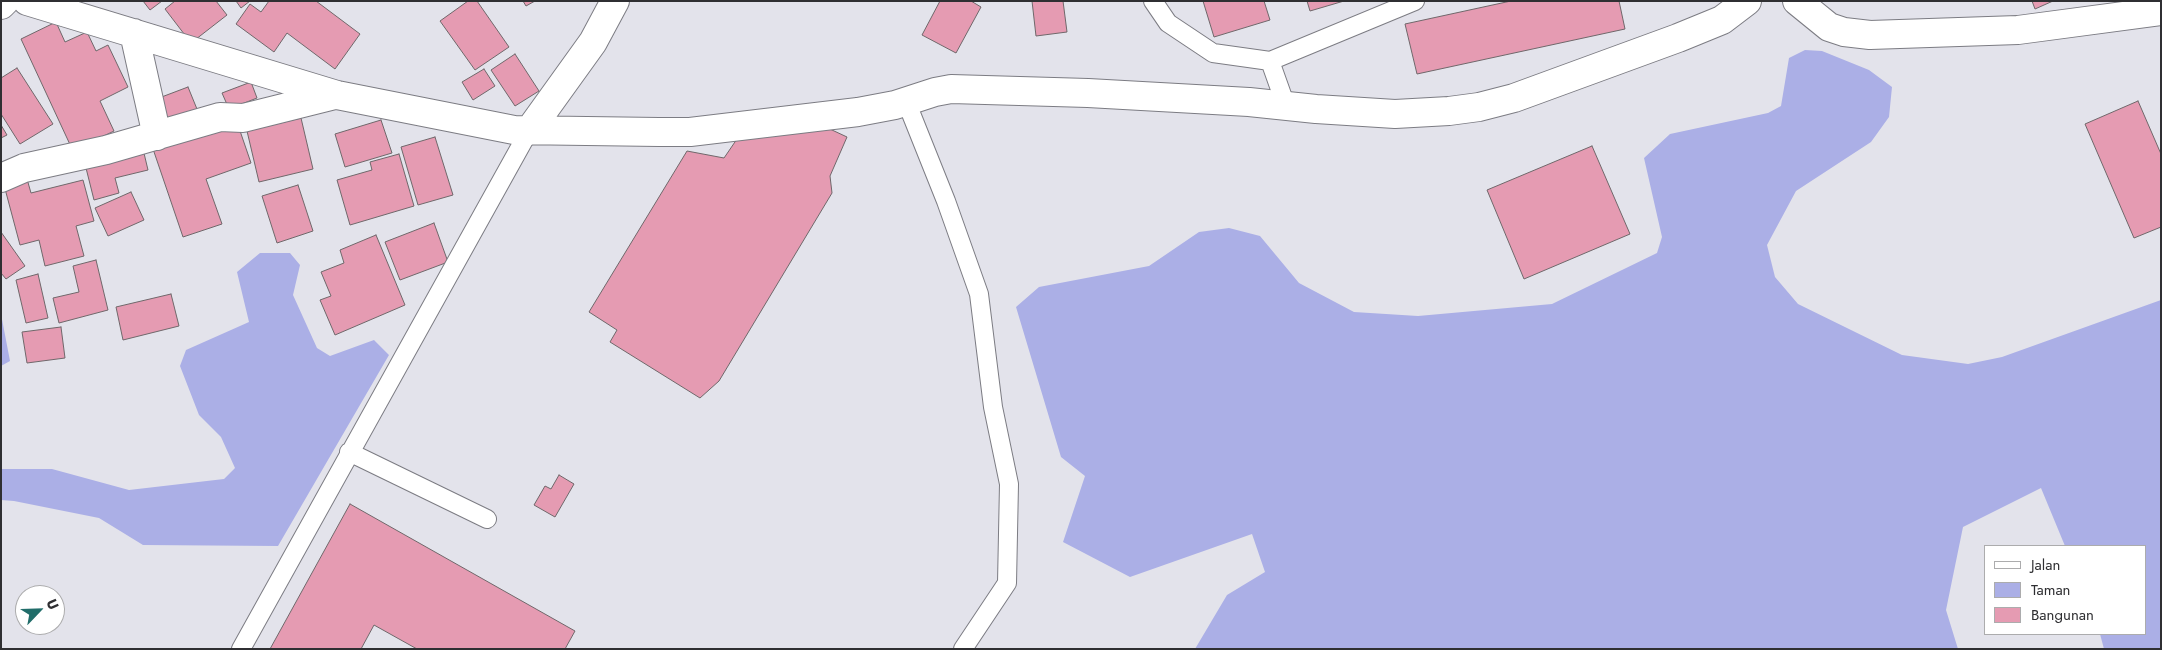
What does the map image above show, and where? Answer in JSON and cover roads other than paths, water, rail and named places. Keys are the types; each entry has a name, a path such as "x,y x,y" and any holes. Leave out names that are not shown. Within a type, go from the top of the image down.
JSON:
{"street":[{"path":"1,5 5,1"},
{"path":"28,1 337,95 529,131 690,132 858,112 895,105 935,92 965,89 1088,93 1395,114 1449,111 1480,107 1514,98 1700,30 1730,15 1747,1"},
{"path":"529,131 593,42 615,1"},
{"path":"1797,1 1829,27 1844,32 1870,34 2018,30 2161,11"},
{"path":"134,33 157,136"},
{"path":"1,178 24,168 106,150 220,118 243,118 337,95"}],"lane":[{"path":"1153,1 1168,23 1213,53 1270,61 1415,1"},
{"path":"1270,61 1286,106"},
{"path":"906,101 946,201 979,294 994,407 1009,484 1007,583 963,649"},
{"path":"241,649 529,131"},
{"path":"349,452 486,518"}]}
